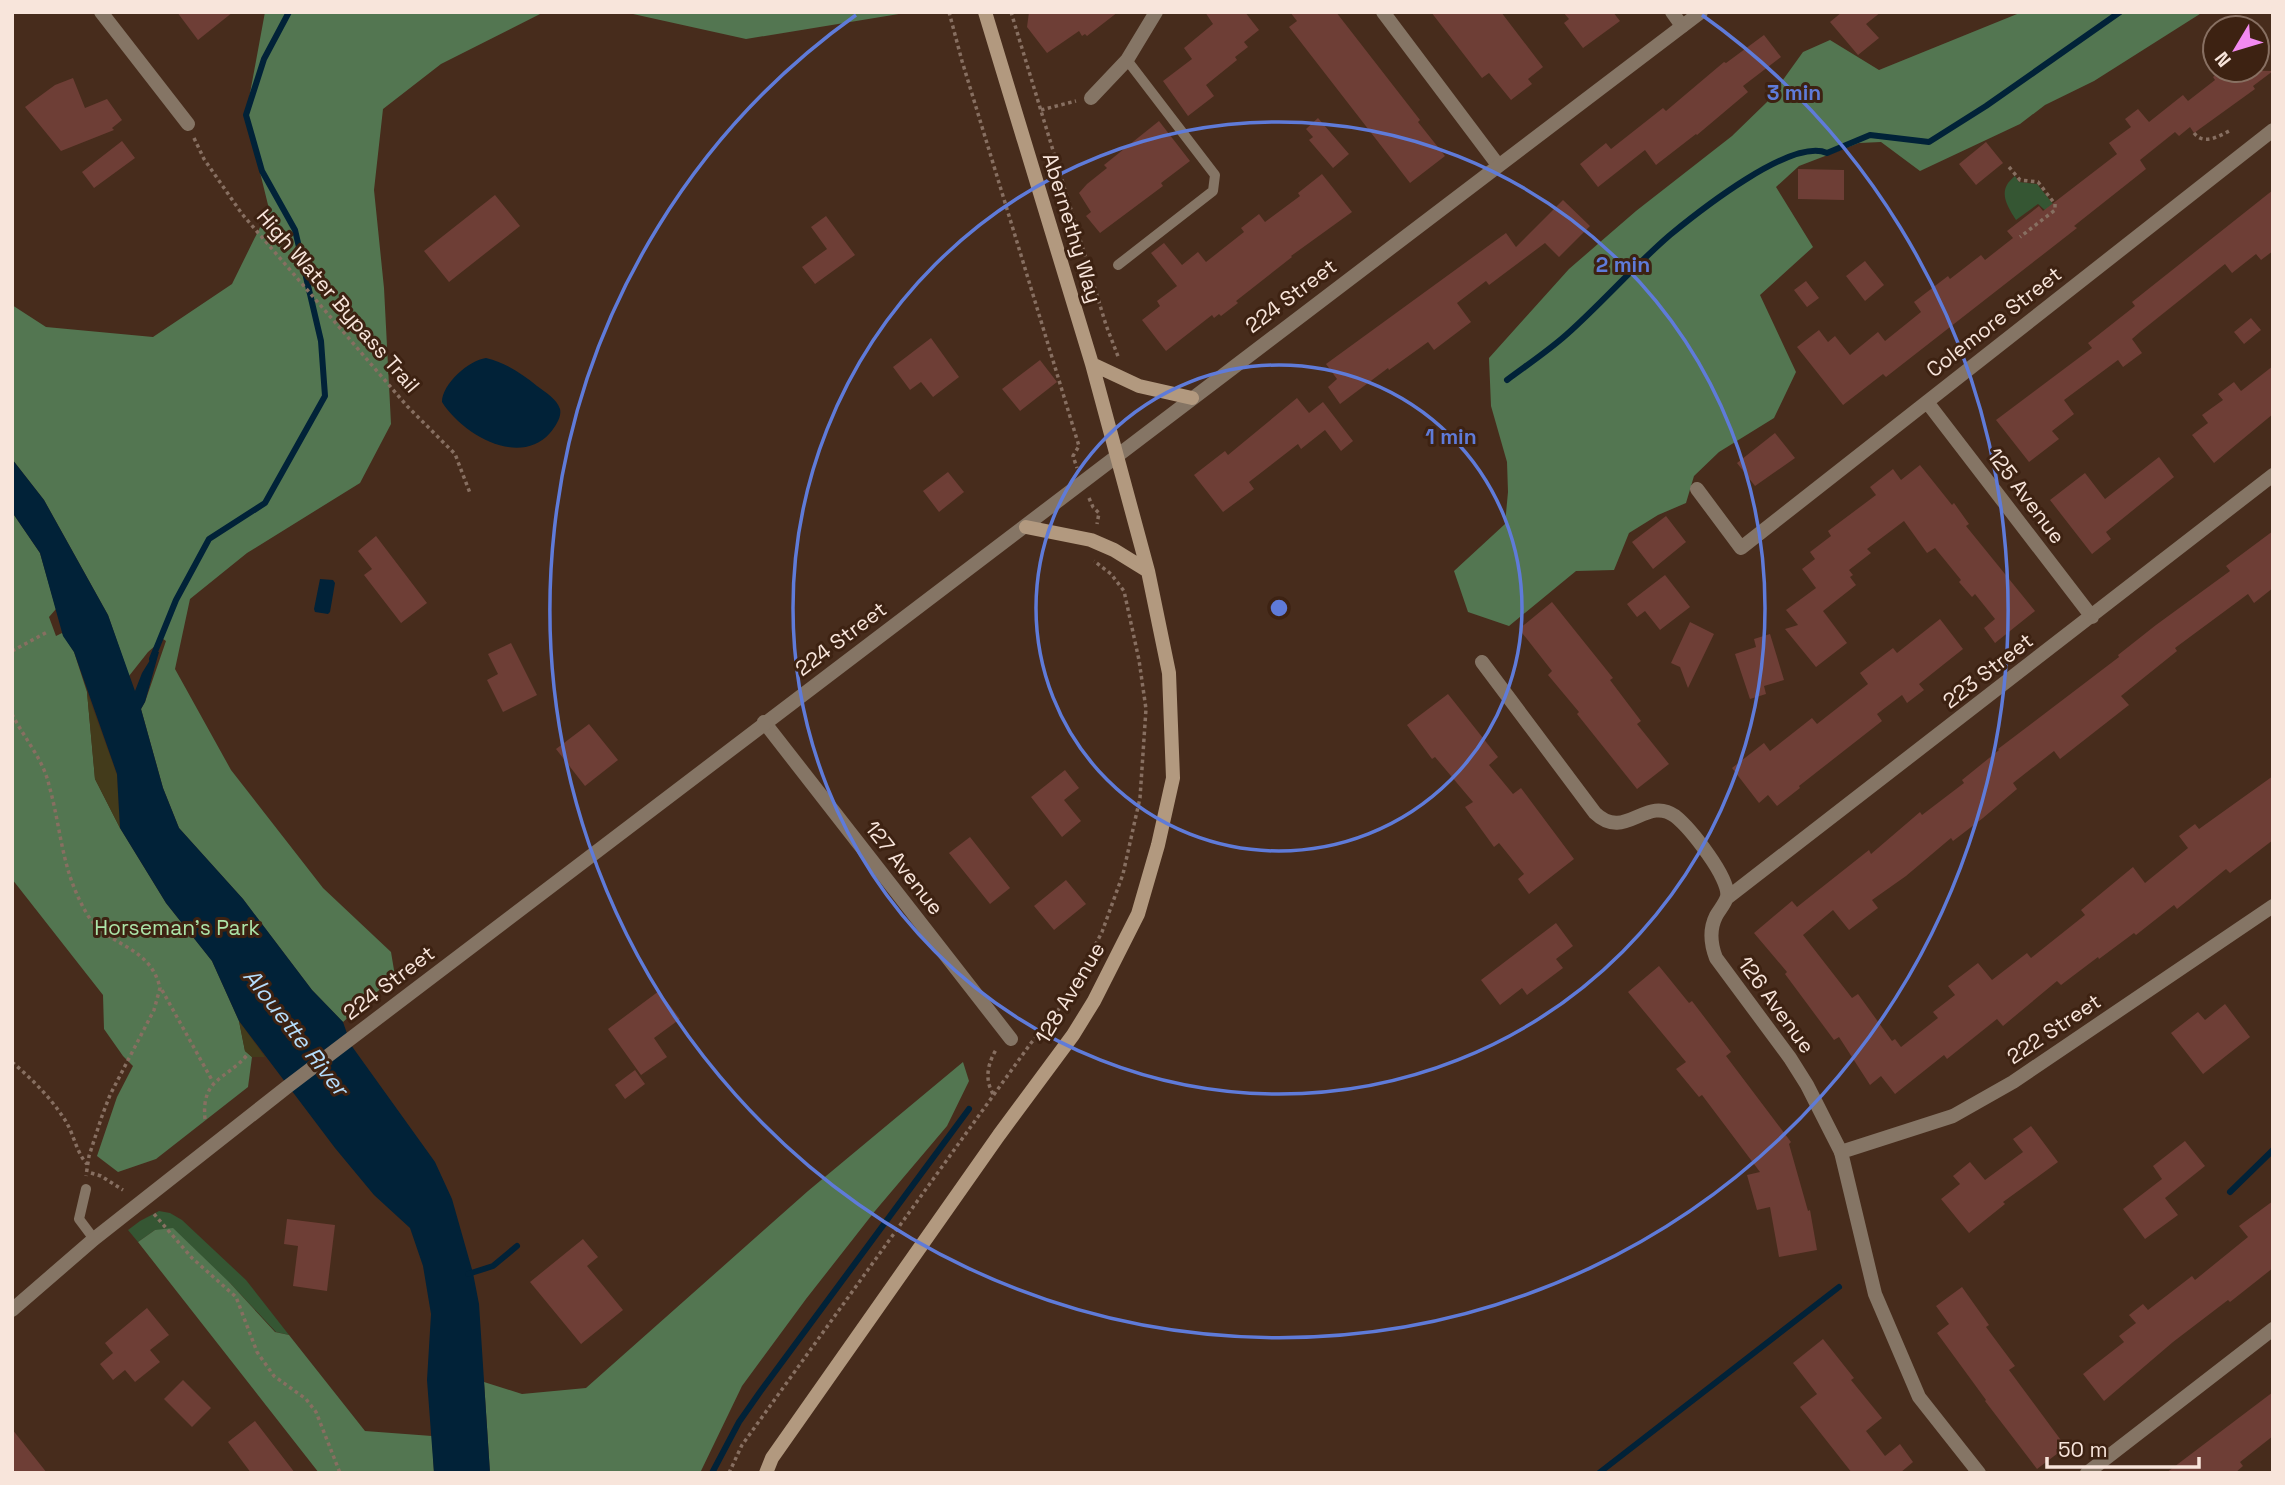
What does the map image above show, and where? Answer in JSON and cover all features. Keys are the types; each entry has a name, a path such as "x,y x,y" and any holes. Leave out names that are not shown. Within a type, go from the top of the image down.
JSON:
{"main road":[{"name":"Abernethy Way","path":"985,12 1092,364 1117,458"},
{"path":"1092,364 1139,386 1192,397"},
{"name":"128 Avenue","path":"766,1473 772,1458 811,1402 999,1135 1073,1035 1094,1001 1138,914 1158,845 1173,778 1170,673 1127,487 1117,458"},
{"path":"1026,527 1090,540 1114,550 1147,571"}],"street":[{"path":"101,12 188,124"},
{"path":"1091,98 1127,60 1156,12"},
{"path":"1383,12 1498,165"},
{"path":"1672,12 1682,26"},
{"name":"224 Street","path":"12,1310 94,1239 279,1093 1701,12"},
{"name":"Colemore Street","path":"1697,489 1741,548 2273,130"},
{"name":"125 Avenue","path":"1927,402 2092,617"},
{"name":"223 Street","path":"1727,898 2273,475"},
{"path":"1482,662 1595,813 1611,824 1621,824 1656,810 1666,811 1675,817 1721,874 1727,887 1727,898"},
{"name":"127 Avenue","path":"764,722 1009,1036"},
{"name":"126 Avenue","path":"1727,898 1715,917 1712,928 1711,940 1716,958 1796,1067 1841,1152 1875,1294 1908,1372 1919,1397 1979,1473"},
{"name":"222 Street","path":"1841,1152 1929,1126 1977,1105 2273,906"},
{"path":"2087,1473 2273,1329"}],"lane":[{"path":"1118,265 1213,191 1215,175 1127,60"},
{"path":"86,1189 79,1219 94,1239"}],"path":[{"path":"949,12 1079,446 1073,456 1075,462"},
{"path":"1011,12 1106,326 1121,361"},
{"path":"1041,110 1091,98"},
{"name":"High Water Bypass Trail","path":"188,124 204,159 242,214 407,406 455,454 470,493"},
{"path":"2194,133 2198,138 2206,140 2231,130"},
{"path":"2009,167 2020,180 2038,182 2055,204 2055,210 2020,237"},
{"path":"1093,507 1100,512 1096,526"},
{"path":"12,651 49,631"},
{"path":"12,714 45,772 64,862 88,917 100,930 146,960 213,1082"},
{"path":"12,1062 55,1106 66,1121 87,1164 106,1105 146,1029 160,988"},
{"path":"993,1094 987,1084 988,1070 995,1052 1009,1036"},
{"path":"205,1119 206,1099 213,1082 247,1055"},
{"path":"86,1171 101,1176 123,1190"},
{"path":"143,1200 192,1258 236,1297 257,1352 274,1376 306,1399 316,1412 340,1473"}],"green space":[{"path":"265,12 544,12 441,64 383,109 374,190 384,288 391,424 360,483 247,553 190,599 175,669 231,770 323,888 391,952 395,976 343,1022 312,990 243,899 179,828 163,788 141,709 166,641 163,639 148,652 129,676 108,615 44,500 12,459 12,305 46,327 153,337 232,284 269,209 246,115"},
{"path":"624,12 911,12 746,39"},
{"path":"2022,12 2203,12 2094,81 2045,105 2020,124 1920,171 1881,142 1859,143 1799,166 1776,187 1813,247 1760,295 1796,372 1774,418 1719,452 1694,476 1686,503 1658,515 1629,533 1614,570 1576,571 1509,626 1468,612 1454,571 1505,524 1508,492 1507,462 1491,406 1489,358 1569,269 1636,211 1732,136 1767,102 1803,52 1830,40 1879,70"},
{"path":"2015,176 2019,182 2037,184 2053,204 2046,211 2038,204 2016,220 2005,197 2006,187"},
{"name":"Horseman's Park","path":"12,512 40,553 56,609 49,617 56,636 62,633 74,652 87,692 95,779 120,828 166,903 212,961 239,1021 245,1051 252,1057 248,1087 156,1159 118,1172 97,1156 117,1097 133,1066 104,1029 103,995 12,879"},
{"path":"963,1062 969,1081 947,1126 875,1211 742,1386 700,1473 490,1473 484,1382 522,1394 586,1388 808,1191"},
{"path":"159,1211 170,1213 182,1220 246,1280 289,1335 276,1332 230,1283 155,1230 138,1242 128,1230"},
{"path":"173,1228 230,1283 275,1332 289,1335 365,1431 432,1436 434,1473 319,1473 138,1242 155,1230"}],"sand":[{"path":"87,692 117,775 120,828 95,779"},
{"path":"239,1021 265,1057 252,1057 245,1051"}],"water":[{"path":"486,358 519,373 558,405 560,415 556,425 537,443 523,447 507,447 492,443 463,425 442,402 446,388 458,374 472,363"},
{"name":"Alouette River","path":"12,459 44,500 108,615 135,691 142,673 155,652 159,652 141,709 163,788 179,828 243,899 312,990 343,1022 351,1045 435,1162 452,1199 479,1304 490,1473 434,1473 427,1380 431,1314 423,1266 410,1228 374,1195 335,1148 239,1021 212,961 166,903 120,828 117,774 74,652 63,636 40,553 12,512"},
{"path":"320,579 333,580 335,583 328,614 315,612 314,609"}],"building":[{"path":"177,12 233,12 198,40"},
{"path":"1029,12 1118,12 1087,36 1082,36 1079,31 1047,53 1027,27"},
{"path":"1205,12 1245,12 1259,30 1244,42 1248,47 1235,57 1237,60 1206,85 1214,96 1188,116 1163,81 1192,59 1184,48 1213,24"},
{"path":"1290,12 1336,12 1445,156 1410,183 1289,27 1297,21"},
{"path":"1431,12 1501,12 1543,67 1528,79 1532,84 1511,100 1489,73 1482,78"},
{"path":"1563,12 1613,12 1620,21 1583,48 1564,23 1569,19"},
{"path":"1842,12 1881,12 1866,24 1879,38 1858,55 1830,22"},
{"path":"1764,35 1781,57 1743,86 1748,92 1656,165 1645,150 1598,187 1580,164 1606,143 1611,149 1663,108 1666,111 1724,62"},
{"path":"73,78 85,108 107,99 122,120 112,128 114,130 61,151 25,107 55,85"},
{"path":"2210,84 2256,84 2253,86 2255,89 2194,133 2190,127 2179,136 2175,132 2140,160 2146,169 2074,226 2077,228 1886,377 1883,374 1843,405 1797,347 1819,330 1828,342 1835,336 1850,355 1878,332 1885,341 1921,312 1914,302 1981,255 1985,260 2013,238 2007,231 2039,206 2043,211 2117,154 2109,143 2131,127 2125,119 2138,109 2149,122 2183,95 2188,101"},
{"path":"1318,118 1349,154 1333,168 1309,140 1313,137 1306,129"},
{"path":"1159,121 1190,161 1161,183 1163,186 1100,233 1086,216 1091,212 1079,193 1107,168 1104,165"},
{"path":"122,141 135,158 94,188 82,172"},
{"path":"1986,142 2003,163 1976,185 1959,164"},
{"path":"1798,169 1844,170 1844,200 1798,199"},
{"path":"1322,174 1352,212 1291,256 1221,316 1219,314 1214,318 1212,315 1166,351 1142,320 1160,306 1157,301 1177,286 1151,253 1164,243 1182,265 1198,252 1206,262 1244,232 1241,228 1259,214 1265,222 1300,196 1298,193"},
{"path":"2273,190 2273,251 2261,260 2256,254 2232,273 2225,264 2140,332 2132,339 2142,353 2123,367 2118,360 2064,400 2074,414 2052,431 2059,439 2029,462 1996,420 2092,348 2088,343 2135,306 2132,302"},
{"path":"495,195 520,226 449,282 424,251"},
{"path":"1563,200 1590,226 1559,257 1545,243 1489,285 1486,281 1457,303 1471,322 1434,350 1428,342 1340,404 1328,387 1337,379 1326,364 1506,233 1516,247"},
{"path":"826,216 855,255 815,284 802,267 827,249 811,227"},
{"path":"1865,261 1884,285 1865,301 1846,276"},
{"path":"1806,281 1819,298 1807,307 1794,290"},
{"path":"2251,318 2261,330 2244,344 2234,332"},
{"path":"931,338 959,377 933,397 921,382 910,390 893,367"},
{"path":"1040,360 1057,382 1020,411 1002,389"},
{"path":"2273,366 2273,414 2214,463 2192,435 2208,423 2202,415 2223,400 2218,394 2234,382 2241,391"},
{"path":"1297,398 1309,413 1323,402 1353,441 1341,451 1325,430 1301,449 1298,444 1249,482 1254,489 1223,512 1194,475 1225,451 1228,455"},
{"path":"1775,433 1795,458 1755,486 1737,463"},
{"path":"2159,457 2174,477 2106,532 2111,539 2092,554 2050,500 2085,473 2105,499"},
{"path":"1920,465 1952,505 1954,503 1969,524 1966,526 2035,611 1995,643 1984,628 1995,619 1975,594 1972,597 1959,582 1961,580 1935,548 1927,553 1904,521 1867,549 1871,553 1849,570 1856,585 1823,611 1847,643 1816,667 1785,629 1798,625 1786,610 1816,588 1802,569 1815,559 1810,552 1831,536 1828,531 1876,495 1870,487 1893,469 1901,480"},
{"path":"948,472 964,492 939,512 923,491"},
{"path":"1666,516 1686,542 1653,569 1632,542"},
{"path":"2273,531 2273,588 2254,603 2248,594 2175,648 2177,651 2121,696 2129,705 2060,759 2054,751 2013,783 2017,789 1953,841 1951,838 1906,876 1872,900 1878,908 1849,930 1833,910 1803,935 1852,998 1858,994 1892,1041 1895,1039 1901,1047 1938,1018 1933,1012 1955,995 1948,986 1978,963 1992,980 2027,953 2031,958 2085,915 2081,910 2133,867 2145,883 2188,848 2179,836 2195,824 2199,829 2273,776 2273,840 2230,873 2226,869 2177,909 2174,905 2136,935 2134,933 2099,959 2098,957 2061,985 2057,981 2003,1026 1997,1019 1947,1059 1944,1055 1895,1094 1881,1076 1870,1085 1839,1037 1834,1040 1785,974 1787,972 1754,933 1792,901 1797,907 1869,850 1871,854 1920,812 1922,815 1964,783 1962,780 1998,749 2119,657 2118,655 2156,625 2230,571 2226,566"},
{"path":"376,536 427,603 401,623 364,575 372,569 358,551"},
{"path":"1665,575 1690,607 1660,630 1645,611 1637,617 1627,604"},
{"path":"1552,602 1613,678 1610,680 1641,721 1637,724 1669,764 1637,789 1548,675 1552,671 1519,629"},
{"path":"1940,619 1963,649 1919,684 1924,690 1907,703 1902,695 1877,714 1882,721 1777,806 1768,795 1759,803 1732,768 1764,743 1770,751 1812,718 1817,724 1868,684 1860,673 1893,648 1897,653"},
{"path":"1690,622 1714,634 1688,688 1680,667 1671,663"},
{"path":"1770,634 1784,680 1764,686 1766,694 1750,699 1735,654 1756,647 1754,639"},
{"path":"511,643 537,695 503,712 487,680 498,674 488,654"},
{"path":"1448,694 1498,757 1489,765 1513,794 1521,788 1574,859 1529,894 1518,879 1524,874 1499,843 1494,847 1465,807 1473,802 1435,757 1432,759 1407,725"},
{"path":"589,724 618,760 585,786 556,749"},
{"path":"1065,770 1079,788 1064,800 1081,821 1062,837 1031,797"},
{"path":"970,837 1010,888 990,904 949,853"},
{"path":"1066,880 1086,904 1054,930 1034,906"},
{"path":"1556,923 1573,946 1556,959 1563,968 1527,995 1522,988 1500,1005 1481,980"},
{"path":"1659,966 1689,1003 1692,1001 1731,1052 1726,1056 1791,1142 1789,1144 1808,1211 1810,1210 1817,1250 1779,1257 1770,1207 1757,1210 1747,1175 1760,1172 1702,1095 1699,1097 1676,1069 1686,1062 1628,992"},
{"path":"659,991 680,1019 654,1038 667,1057 641,1075 608,1029"},
{"path":"2225,1004 2250,1037 2203,1074 2171,1033 2198,1012 2205,1020"},
{"path":"635,1070 645,1084 625,1099 615,1085"},
{"path":"2031,1126 2058,1162 2003,1202 2005,1204 1969,1233 1941,1199 1960,1184 1953,1176 1970,1162 1985,1180 2023,1152 2013,1139"},
{"path":"2185,1141 2205,1166 2165,1198 2178,1215 2145,1239 2123,1209 2162,1179 2153,1166"},
{"path":"2273,1201 2273,1268 2173,1342 2104,1401 2083,1374 2124,1342 2119,1336 2136,1323 2129,1315 2143,1304 2148,1310 2192,1276 2195,1280 2248,1237 2239,1226"},
{"path":"287,1219 335,1225 327,1291 293,1286 298,1246 284,1244"},
{"path":"583,1239 598,1257 587,1266 623,1310 581,1344 530,1282"},
{"path":"1962,1287 1989,1325 1986,1327 2015,1366 2009,1370 2066,1447 2037,1469 1937,1333 1949,1324 1936,1306"},
{"path":"147,1308 169,1335 150,1350 160,1362 135,1382 125,1370 113,1380 100,1364 113,1353 105,1343"},
{"path":"1823,1339 1882,1418 1866,1431 1885,1456 1900,1444 1913,1462 1900,1473 1852,1473 1800,1407 1817,1394 1793,1363"},
{"path":"183,1380 211,1408 192,1427 164,1399"},
{"path":"2273,1392 2273,1436 2240,1462 2243,1466 2235,1473 2166,1473"},
{"path":"255,1421 295,1473 251,1473 228,1442"},
{"path":"12,1429 47,1473 12,1473"}],"waterway":[{"path":"152,659 176,600 209,539 265,503 325,396 321,341 295,230 262,171 246,115 264,59 289,12"},
{"path":"1507,380 1566,335 1670,235 1746,179 1792,156 1811,151 1827,153 1870,135 1929,142 1986,106 2120,12"},
{"path":"712,1473 739,1422 760,1392 969,1109"},
{"path":"2230,1192 2273,1150"},
{"path":"468,1274 493,1266 517,1246"},
{"path":"1599,1473 1839,1287"}]}
